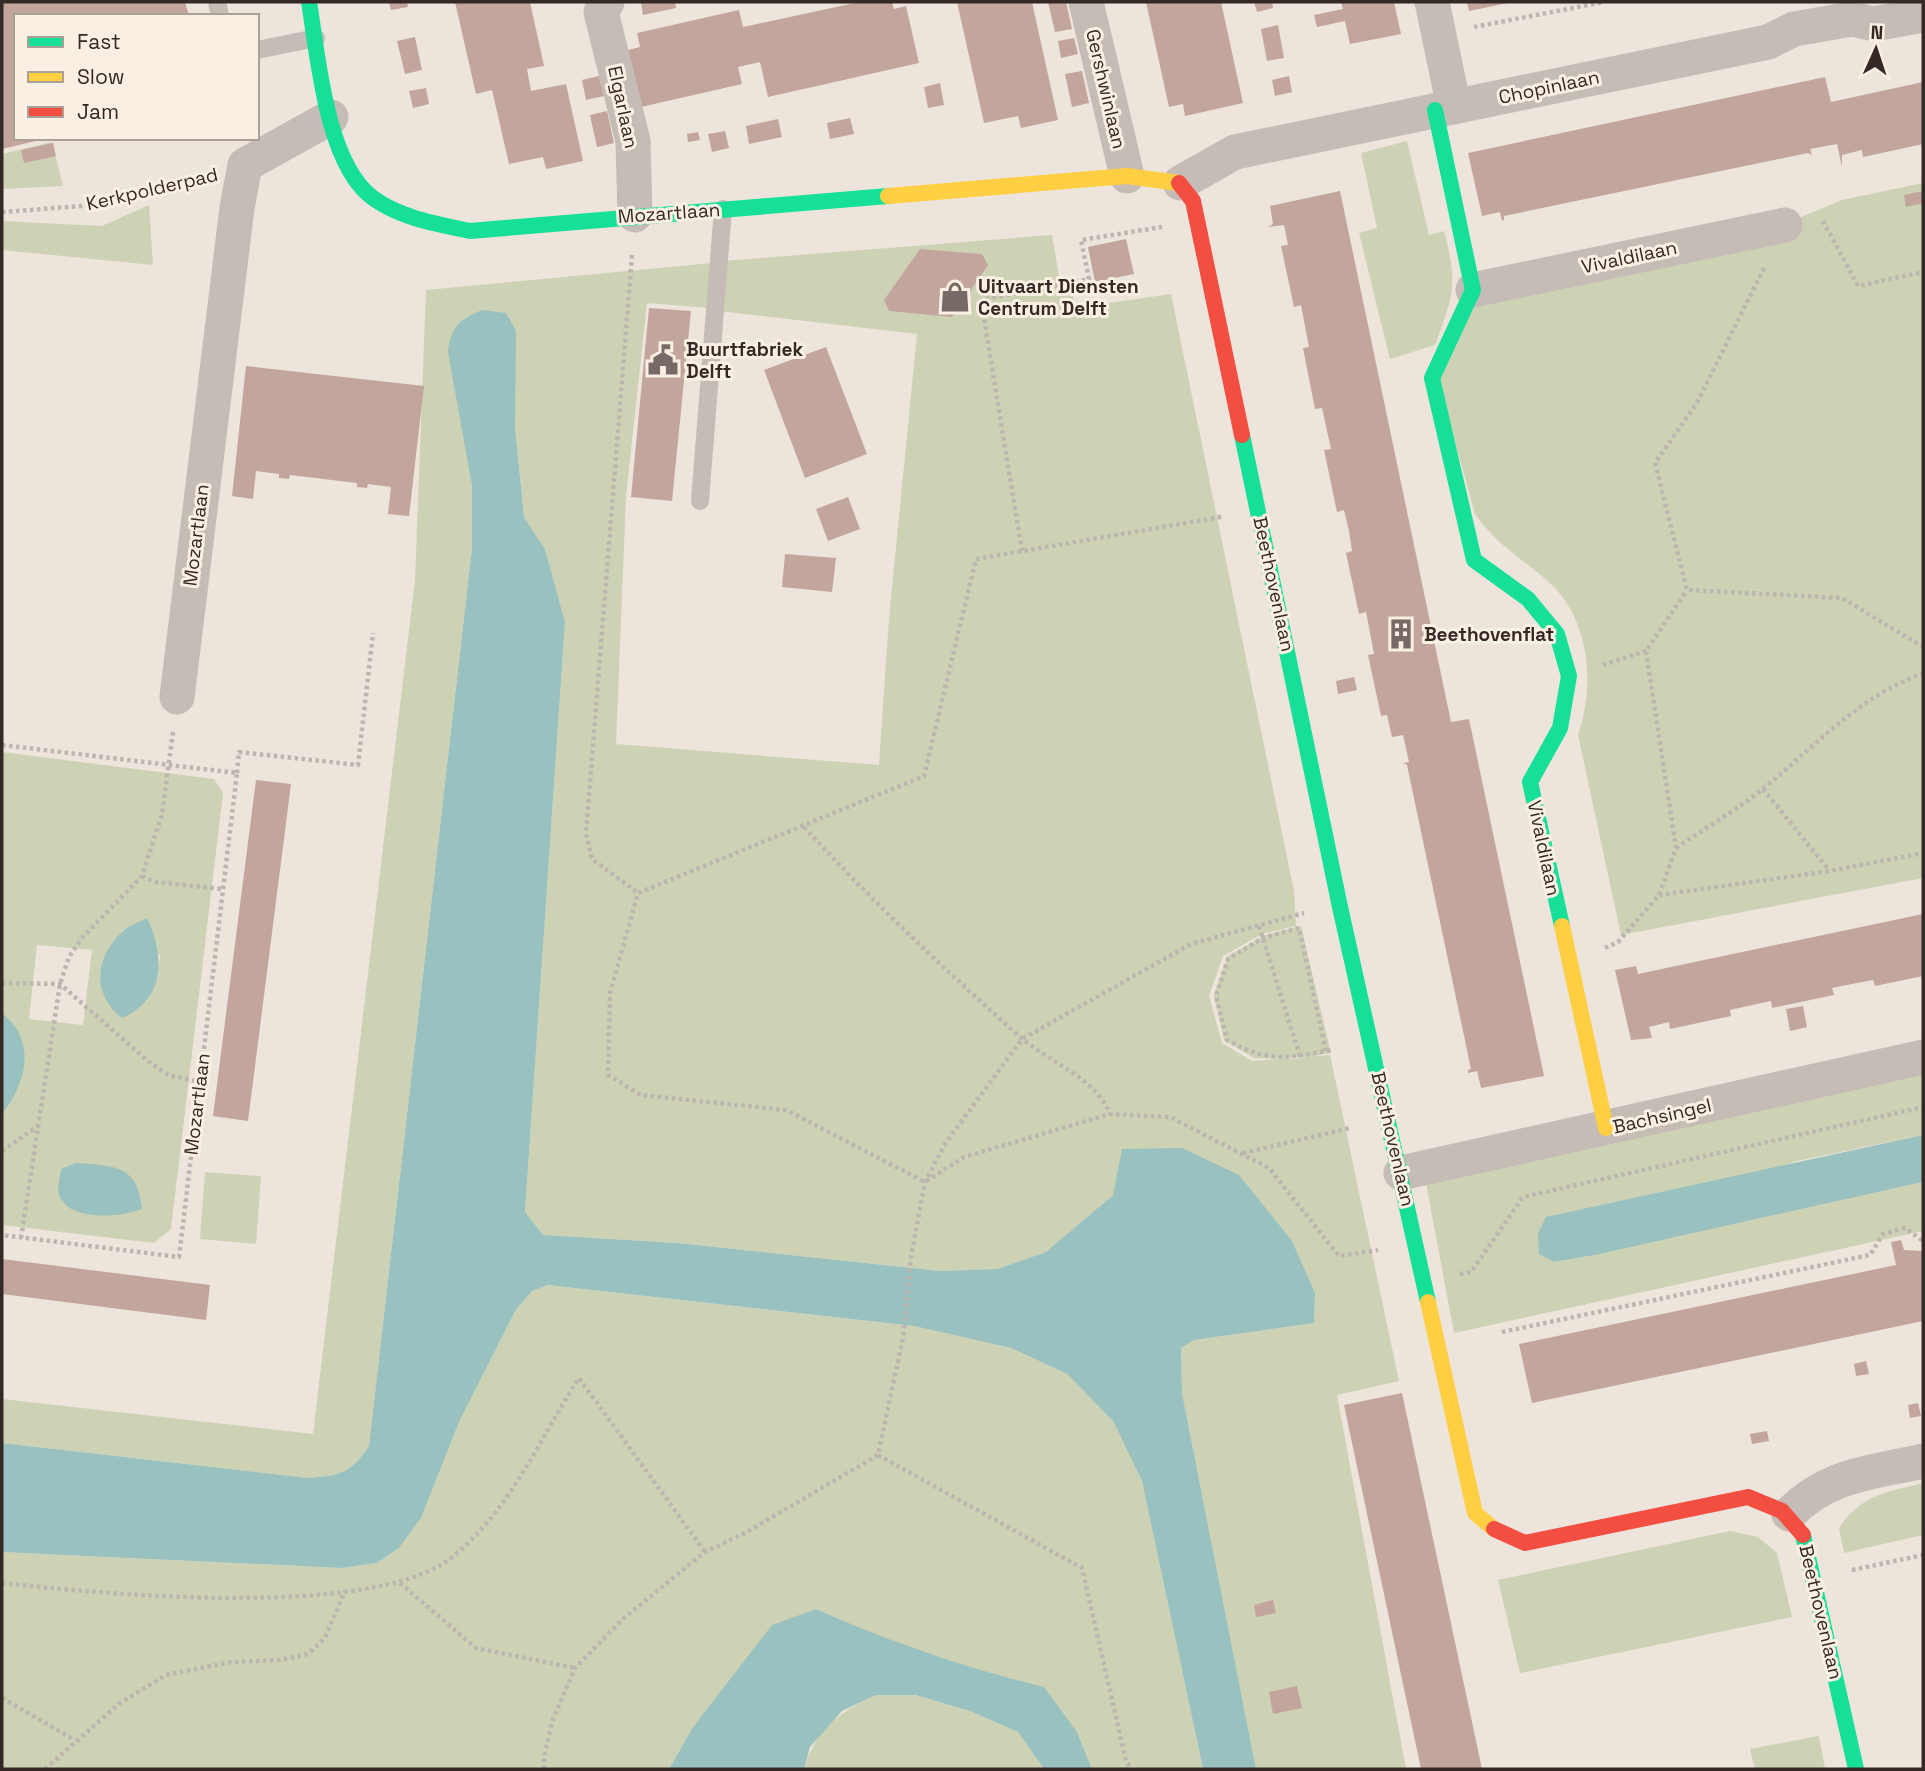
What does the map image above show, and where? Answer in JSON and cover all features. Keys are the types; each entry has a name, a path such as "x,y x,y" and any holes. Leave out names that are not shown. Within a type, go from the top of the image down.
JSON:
{"street":[{"name":"Mozartlaan","path":"309,2 331,117 345,163 371,197 430,223 470,231 635,215 1127,176 1180,183"},
{"name":"Elgarlaan","path":"607,2 601,12 633,141 635,215"},
{"name":"Gershwinlaan","path":"1086,2 1127,176"},
{"name":"Chopinlaan","path":"1180,183 1235,152 1768,42 1794,29 1852,19 1874,24 1923,15"},
{"path":"1435,18 1445,108 1473,290"},
{"name":"Kerkpolderpad","path":"245,165 331,117"},
{"name":"Mozartlaan","path":"177,697 235,222 245,165"},
{"name":"Beethovenlaan","path":"1180,183 1193,201 1198,221 1340,907 1475,1513 1497,1532 1525,1543 1748,1497 1776,1504 1789,1514 1806,1539 1856,1769"},
{"name":"Vivaldilaan","path":"1606,1128 1530,782 1560,728 1569,676 1558,634 1528,599 1474,560 1432,378 1473,290 1785,225"},
{"name":"Bachsingel","path":"1401,1173 1923,1057"},
{"path":"1789,1514 1808,1495 1832,1482 1923,1461"}],"lane":[{"path":"259,50 316,38"},
{"path":"700,501 723,209"}],"path":[{"path":"1435,18 1604,2"},
{"name":"Kerkpolderpad","path":"2,212 82,206 213,179 245,165"},
{"path":"635,215 586,833 592,859 638,893"},
{"path":"1022,551 981,300 1089,279 1081,240 1198,221"},
{"path":"1570,965 1618,942 1659,895 1676,848 1646,651 1688,590 1656,463 1697,403 1785,225 1823,221 1858,286 1923,272"},
{"path":"638,893 924,776 976,559 1259,511"},
{"path":"1688,590 1842,598 1923,647"},
{"path":"2,745 237,773 239,752 358,765 373,633"},
{"path":"1676,848 1763,789 1847,715 1893,684 1923,673"},
{"path":"21,1238 60,984 69,957 82,938 142,876 162,814 169,765"},
{"name":"Mozartlaan","path":"2,1235 178,1257 237,773"},
{"path":"1763,789 1830,871"},
{"path":"804,827 866,894 1022,1039 1103,1096 1110,1114"},
{"path":"1659,895 1830,871 1923,853"},
{"path":"142,876 155,882 223,889"},
{"path":"638,893 610,993 608,1075 641,1095 786,1110 925,1182"},
{"path":"544,1769 544,1756 553,1719 575,1668 624,1618 705,1552 745,1532 878,1455 903,1338 911,1257 925,1182 945,1144 1022,1039 1191,944 1294,915 1340,907"},
{"path":"1259,926 1300,1056"},
{"path":"1325,1051 1299,928 1263,938 1228,959 1216,996 1227,1040 1255,1056 1300,1056 1325,1051 1370,1042"},
{"path":"2,982 60,984 149,1062 168,1075 200,1082"},
{"path":"1424,1280 1471,1272 1523,1197 1923,1107"},
{"path":"925,1182 964,1157 1110,1114 1170,1117 1269,1168 1339,1256 1416,1244"},
{"path":"1242,1154 1388,1119"},
{"path":"2,1151 38,1126"},
{"path":"1502,1332 1870,1255 1883,1234 1905,1228 1923,1241"},
{"path":"2,1583 173,1597 298,1597 400,1583 449,1560 484,1528 522,1477 545,1431 579,1378 705,1552"},
{"path":"878,1455 1082,1568 1126,1761 1132,1769"},
{"path":"1816,1579 1923,1555"},
{"path":"400,1583 476,1648 575,1668"},
{"path":"45,1769 120,1703 166,1675 230,1662 280,1660 308,1654 325,1638 345,1591"},
{"path":"2,1698 75,1740"}],"green space":[{"path":"1407,141 1429,235 1444,231 1451,264 1452,289 1435,345 1390,359 1359,233 1377,228 1361,153"},
{"path":"52,142 63,186 2,189 2,154"},
{"path":"1923,183 1923,878 1621,935 1578,735 1587,693 1585,650 1579,629 1558,592 1498,540 1475,514 1438,380 1478,297 1765,232 1842,200"},
{"path":"149,205 153,265 2,250 2,221 102,226"},
{"path":"1052,235 1061,288 1071,286 1075,308 1171,294 1294,891 1296,926 1262,934 1223,956 1209,996 1222,1043 1252,1061 1330,1055 1399,1381 1337,1395 1406,1769 1256,1769 1182,1393 1181,1347 1194,1340 1314,1323 1315,1294 1292,1241 1113,1195 1046,1252 997,1269 940,1271 678,1243 543,1235 525,1212 565,622 545,549 524,517 515,427 449,352 472,486 472,548 369,1446 350,1468 329,1476 308,1478 2,1443 2,1399 313,1434 415,580 426,290 712,263 709,308 647,303 626,496 616,744 879,765 889,618 917,334 719,311 723,261"},
{"path":"2,752 214,779 223,793 171,1229 154,1243 2,1225 2,1114 23,1071 2,1013","holes":["123,930 160,955 158,977 146,1002 102,962","37,945 92,950 83,1025 29,1019"]},
{"path":"1301,926 1331,1053 1295,1059 1254,1058 1224,1040 1214,995 1228,956 1265,935"},
{"path":"1923,1072 1923,1135 1797,1161 1539,1254 1555,1262 1595,1255 1923,1182 1923,1231 1454,1333 1425,1178"},
{"path":"205,1172 261,1176 256,1244 200,1239"},
{"path":"548,1285 914,1326 1011,1348 1067,1374 1113,1421 1142,1481 1203,1769 1092,1769 1077,1732 988,1673 882,1639 816,1609 772,1626 693,1727 669,1769 2,1769 2,1552 342,1568 377,1563 399,1548 421,1518 459,1422 515,1311 532,1291"},
{"path":"1923,1483 1923,1535 1844,1553 1839,1528 1857,1508 1876,1496"},
{"path":"1730,1531 1758,1537 1777,1553 1792,1617 1520,1673 1498,1580"},
{"path":"876,1695 914,1695 970,1711 1018,1732 1044,1769 804,1769 822,1732 840,1715"},
{"path":"1819,1736 1825,1769 1755,1769 1750,1749"}],"water":[{"path":"482,310 506,313 516,331 515,427 524,517 545,549 565,622 525,1212 543,1235 678,1243 940,1271 997,1269 1046,1252 1113,1195 1122,1149 1182,1148 1239,1175 1292,1241 1315,1293 1314,1323 1194,1340 1181,1348 1182,1393 1256,1769 1203,1769 1142,1481 1113,1421 1067,1374 1011,1348 914,1326 548,1285 532,1291 515,1311 459,1422 421,1518 399,1548 377,1563 342,1568 2,1552 2,1443 308,1478 329,1476 350,1468 369,1446 472,548 472,486 448,352 451,336 458,325"},
{"path":"147,918 157,947 158,975 147,1000 122,1018 105,999 101,988 102,965 106,953 122,932"},
{"path":"2,1013 20,1036 24,1062 17,1089 2,1114"},
{"path":"1923,1135 1923,1182 1595,1255 1554,1262 1539,1254 1538,1233 1546,1217"},
{"path":"76,1163 122,1170 135,1183 142,1209 122,1214 98,1215 75,1211 66,1205 58,1191 61,1169"},
{"path":"816,1609 928,1653 1044,1687 1077,1732 1092,1769 1044,1769 1018,1732 970,1711 915,1695 876,1695 842,1711 810,1747 804,1769 669,1769 693,1727 772,1625"}],"building":[{"path":"2,2 185,2 188,14 14,14 14,140 40,140 2,149"},
{"path":"389,2 407,2 408,7 391,10"},
{"path":"455,2 530,2 544,66 527,69 531,91 566,84 583,161 546,169 543,157 509,164 492,90 476,94"},
{"path":"641,2 675,2 676,8 643,15"},
{"path":"859,2 892,2 894,9 906,6 919,63 768,97 760,62 738,67 742,84 641,107 628,50 640,47 637,33 739,10 743,27"},
{"path":"957,2 1032,2 1058,120 1021,128 1018,116 984,123"},
{"path":"1048,2 1066,2 1072,29 1055,32"},
{"path":"1146,2 1221,2 1243,103 1185,116 1183,104 1169,107"},
{"path":"1254,2 1272,2 1273,8 1257,12"},
{"path":"1341,2 1394,2 1401,34 1350,44 1345,21 1317,27 1314,15 1343,9"},
{"path":"1467,2 1508,2 1508,3 1469,11"},
{"path":"1278,25 1284,58 1267,61 1261,29"},
{"path":"415,37 422,70 405,74 397,41"},
{"path":"1074,38 1078,54 1061,58 1058,41"},
{"path":"1082,71 1089,103 1072,107 1065,74"},
{"path":"599,76 604,96 586,100 582,80"},
{"path":"1289,76 1292,92 1275,96 1272,80"},
{"path":"1825,77 1831,102 1923,82 1923,144 1863,157 1862,150 1842,155 1842,167 1837,144 1810,149 1812,155 1808,153 1504,216 1502,221 1500,212 1482,216 1468,153"},
{"path":"940,83 944,105 928,108 924,87"},
{"path":"426,88 429,104 413,108 409,91"},
{"path":"607,111 614,143 597,147 590,115"},
{"path":"850,118 854,134 830,139 827,123"},
{"path":"778,119 782,137 749,144 746,126"},
{"path":"725,131 729,148 712,152 708,134"},
{"path":"698,132 700,140 688,142 687,134"},
{"path":"53,143 56,156 24,163 21,150"},
{"name":"Beethovenflat","path":"1340,191 1451,722 1469,719 1544,1076 1481,1088 1477,1071 1468,1073 1471,1069 1407,765 1403,763 1409,762 1403,735 1392,737 1387,715 1381,716 1368,655 1374,654 1366,612 1359,614 1346,553 1352,551 1349,531 1344,510 1337,512 1324,450 1331,449 1322,408 1315,409 1303,348 1309,347 1301,305 1294,307 1281,246 1288,245 1284,225 1268,227 1273,224 1270,206"},
{"path":"1923,191 1923,203 1906,207 1904,195"},
{"path":"1126,239 1134,274 1095,282 1088,247"},
{"path":"920,249 982,254 988,265 952,317 889,311 884,300"},
{"path":"649,308 691,311 672,501 631,497"},
{"path":"826,347 867,454 805,478 764,370"},
{"path":"246,366 424,386 409,516 388,514 391,487 368,484 367,488 357,487 357,483 290,475 289,479 279,478 279,474 256,471 253,499 232,496"},
{"path":"848,497 860,529 828,541 816,509"},
{"path":"785,554 836,558 832,592 782,587"},
{"path":"1354,677 1357,690 1338,694 1336,681"},
{"path":"256,780 291,784 248,1121 213,1116"},
{"path":"1923,914 1923,976 1875,986 1873,980 1832,988 1834,995 1772,1008 1771,1001 1730,1010 1731,1016 1670,1029 1669,1022 1649,1027 1652,1038 1631,1040 1615,970 1636,966 1638,974"},
{"path":"1803,1006 1807,1027 1790,1031 1786,1009"},
{"path":"1901,1240 1904,1250 1923,1251 1923,1321 1532,1403 1519,1344 1896,1265 1891,1242"},
{"path":"2,1259 210,1285 206,1320 2,1294"},
{"path":"1866,1361 1869,1374 1856,1376 1854,1364"},
{"path":"1402,1393 1482,1769 1421,1769 1344,1405"},
{"path":"1918,1403 1921,1416 1910,1418 1908,1405"},
{"path":"1767,1431 1769,1441 1752,1444 1750,1434"},
{"path":"1273,1600 1276,1613 1256,1617 1254,1605"},
{"path":"1297,1686 1302,1708 1273,1714 1269,1692"}],"traffic: fast":[{"path":"309,2 327,107 344,161 357,182 373,198 395,211 470,231 888,196"},
{"path":"1435,110 1473,290 1432,378 1474,560 1528,599 1557,634 1569,676 1560,728 1530,782 1562,926"},
{"path":"1242,435 1340,907 1428,1302"},
{"path":"1803,1535 1856,1769"}],"traffic: slow":[{"path":"888,196 1127,176 1179,183"},
{"path":"1562,926 1606,1128"},
{"path":"1428,1302 1475,1513 1494,1529"}],"traffic: jam":[{"path":"1179,183 1193,201 1242,435"},
{"path":"1494,1529 1525,1543 1748,1497 1782,1511 1803,1535"}],"place":[{"name":"Uitvaart Diensten Centrum Delft","path":"955,297"},
{"name":"Buurtfabriek Delft","path":"663,360"},
{"name":"Beethovenflat","path":"1401,634"}]}
